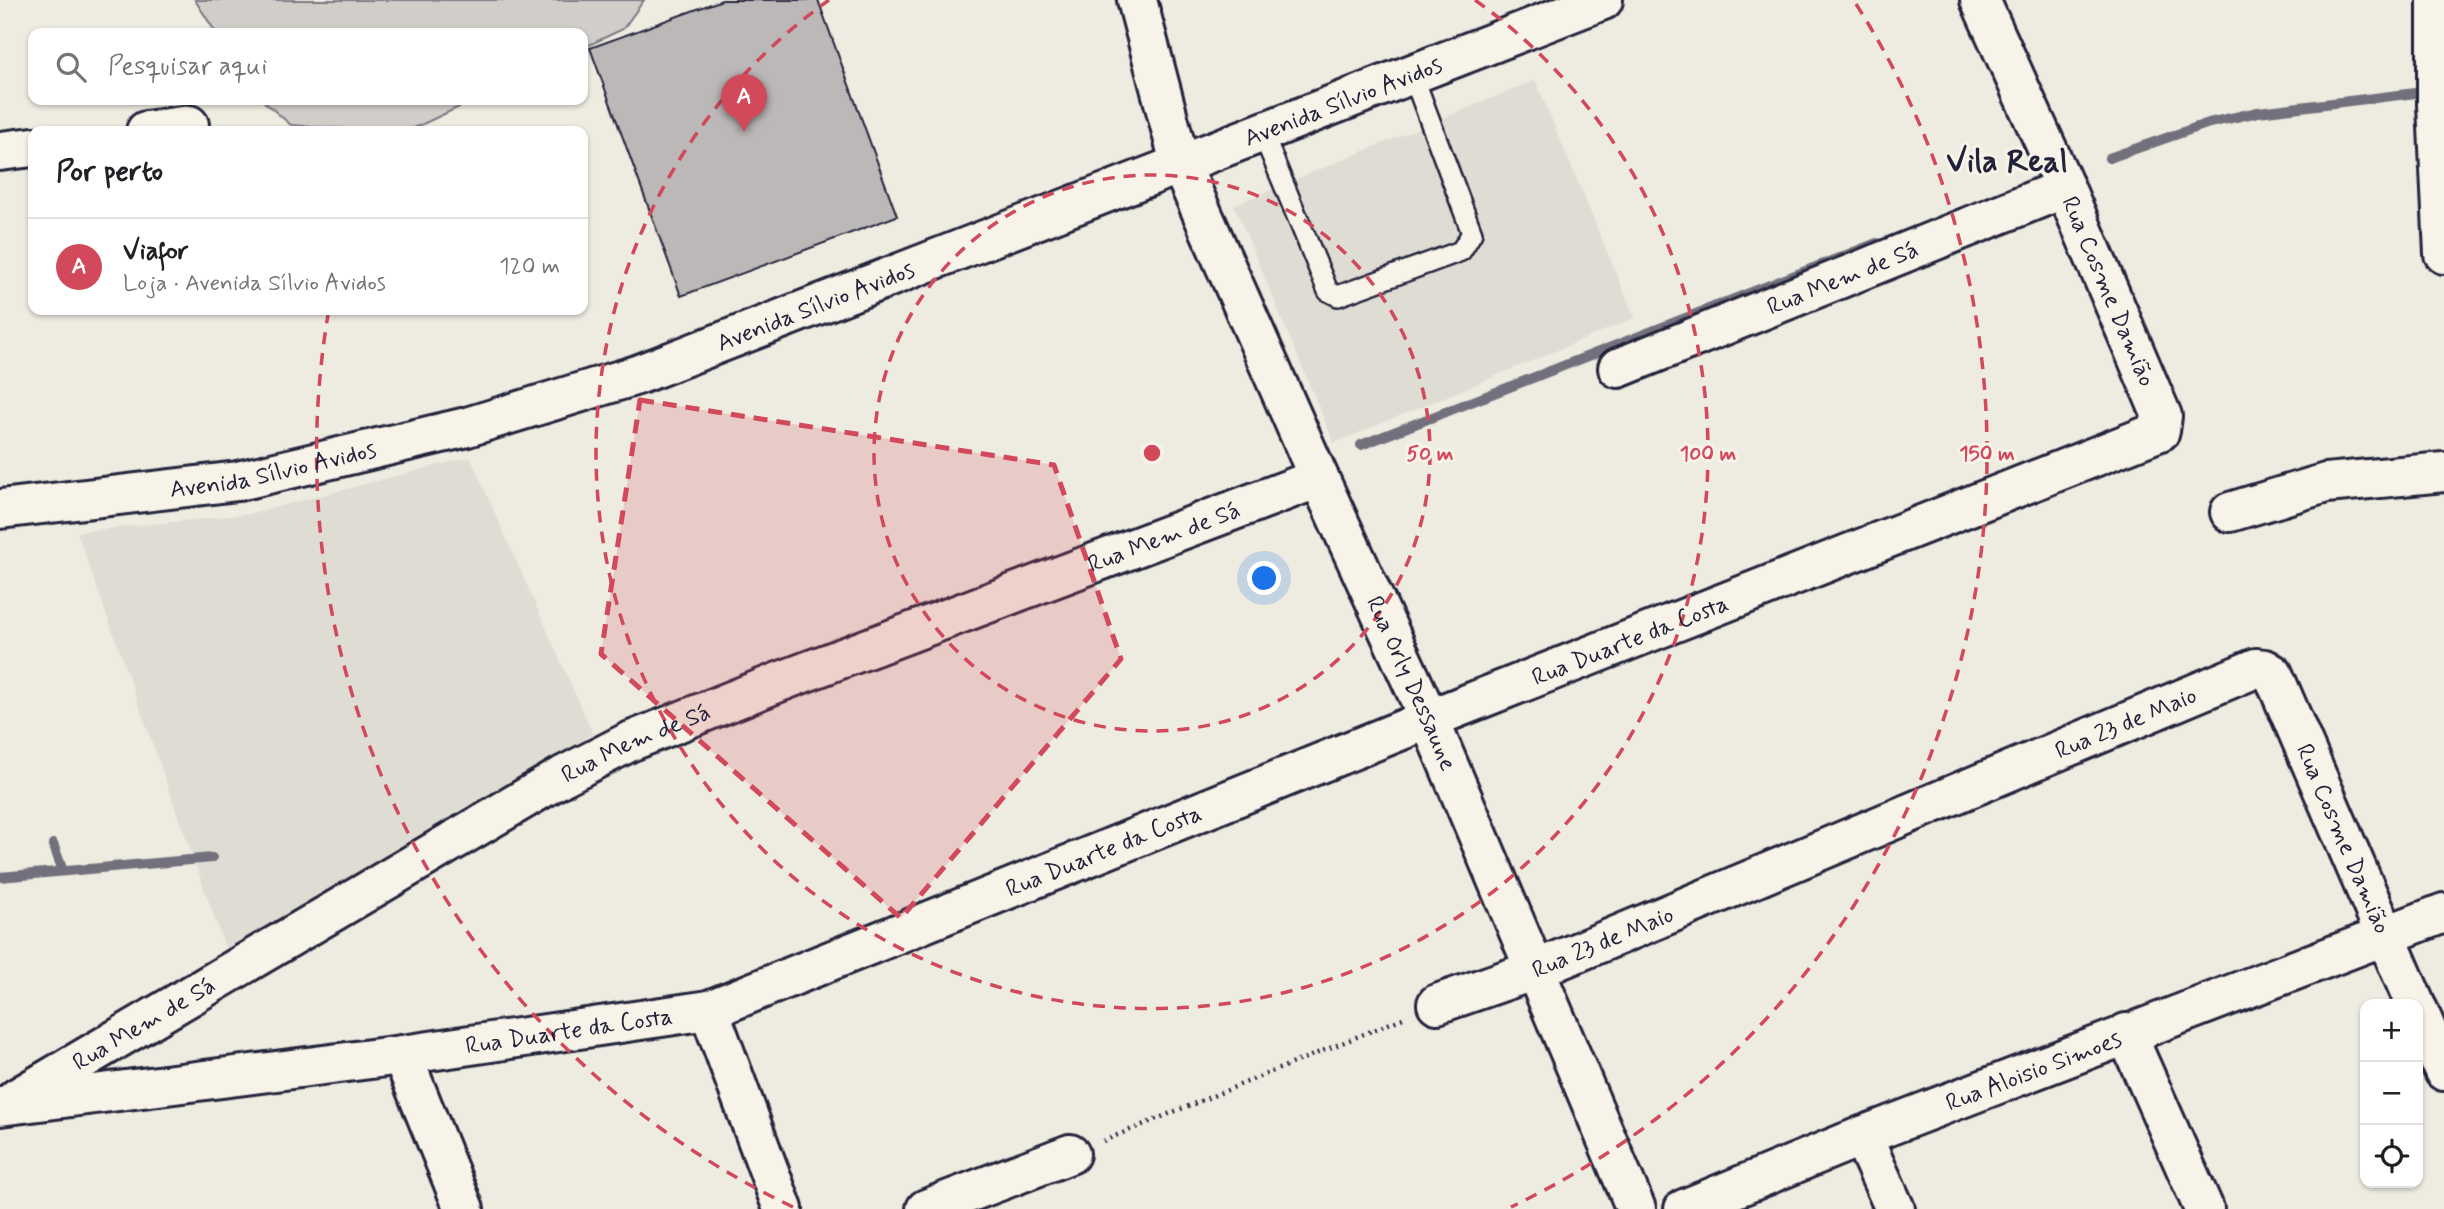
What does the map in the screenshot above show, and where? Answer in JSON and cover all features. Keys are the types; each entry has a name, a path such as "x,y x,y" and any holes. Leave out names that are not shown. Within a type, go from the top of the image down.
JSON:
{"street":[{"name":"Rua Orly Dessaune","path":"1138,0 1180,163 1429,719 1636,1209"},
{"name":"Avenida Sílvio Avidos","path":"0,509 238,481 467,427 637,375 1602,0"},
{"name":"Rua Cosme Damião","path":"1980,0 2065,188 2162,416 2160,431"},
{"path":"2437,0 2444,254"},
{"path":"182,126 189,125"},
{"path":"0,151 28,147"},
{"name":"Rua Mem de Sá","path":"1618,368 2065,188"},
{"name":"Rua Duarte da Costa","path":"2,1106 402,1055 709,1010 1429,719 2160,431"},
{"path":"2230,512 2326,483 2444,472"},
{"name":"Rua Mem de Sá","path":"2,1106 563,776 629,742 779,682 1319,478"},
{"name":"Rua 23 de Maio","path":"1437,1004 1535,970 2256,668 2273,674"},
{"name":"Rua Cosme Damião","path":"2273,674 2413,999"},
{"name":"Rua Aloisio Simoes","path":"1684,1209 2126,1033 2444,913"},
{"path":"709,1010 783,1209"},
{"path":"2423,1022 2444,1071"},
{"path":"2126,1033 2204,1209"},
{"path":"402,1055 464,1209"},
{"path":"1862,1136 1895,1209"},
{"path":"926,1209 1070,1154"}],"lane":[{"path":"1262,132 1328,291 1338,296 1461,251 1472,233 1412,73"}],"path":[{"path":"1070,1154 1437,1004"}],"highlighted area":[{"path":"640,400 1054,465 1121,659 901,918 601,654"}],"shaded area":[{"path":"195,0 644,0 623,29 588,46 588,28 213,28"},
{"path":"1535,80 1635,318 1334,443 1234,205"},
{"path":"268,105 463,105 419,126 291,125"},
{"path":"470,457 593,734 226,950 77,532 249,514"}],"building":[{"path":"722,0 818,0 897,216 681,296 590,48"}],"waterway":[{"path":"2109,158 2209,123 2258,112 2424,92"},
{"path":"1361,445 1877,243"},
{"path":"53,844 63,871"},
{"path":"0,877 212,858"}],"place":[{"name":"Viafor","path":"744,132"}],"district":[{"name":"Vila Real","path":"2007,160"}]}
